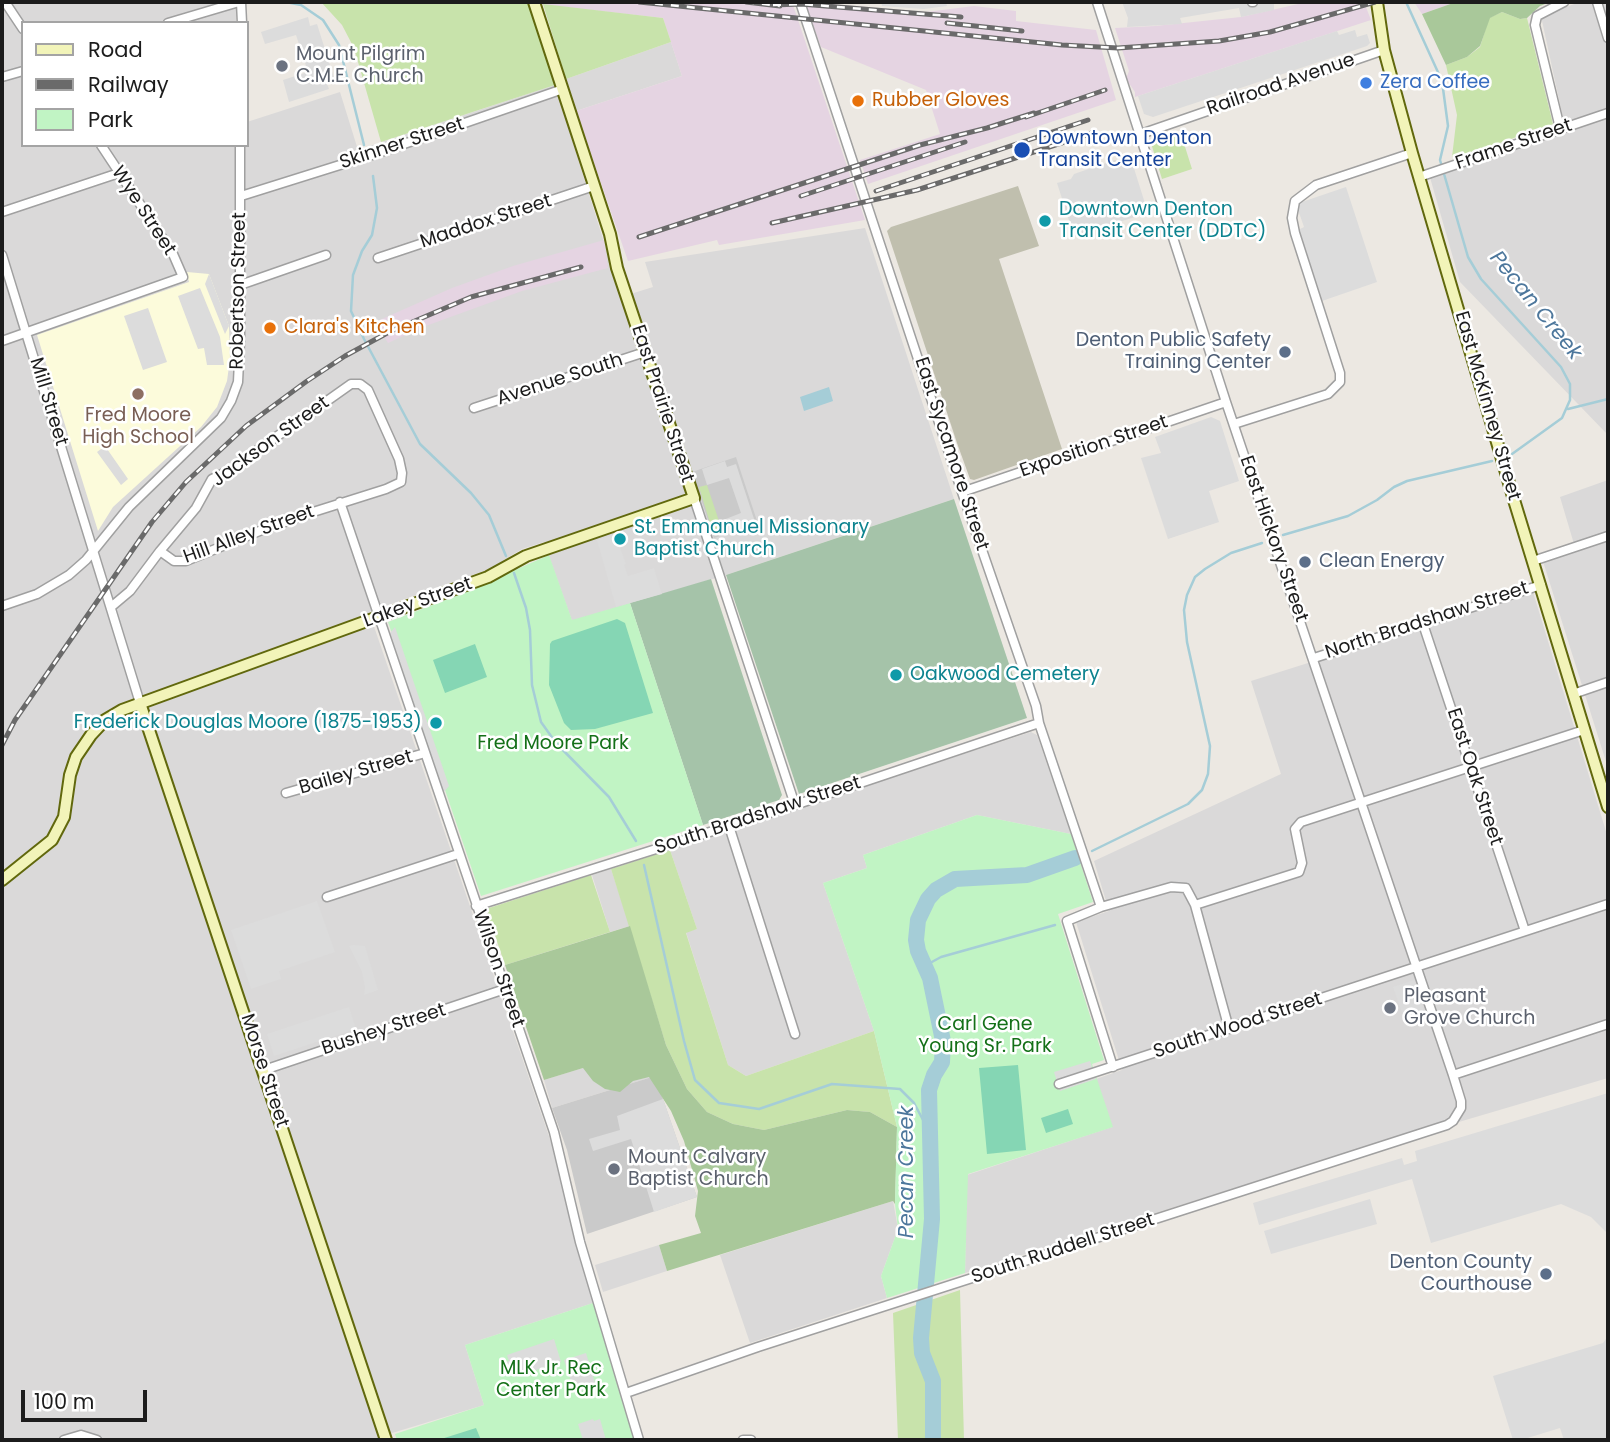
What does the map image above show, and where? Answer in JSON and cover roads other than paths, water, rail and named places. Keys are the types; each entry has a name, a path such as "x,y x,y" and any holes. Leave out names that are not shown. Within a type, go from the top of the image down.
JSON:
{"street":[{"path":"5,2 21,26"},
{"path":"175,21 240,2 242,21"},
{"name":"East Prairie Street","path":"534,2 610,234 617,268 795,805"},
{"name":"East Sycamore Street","path":"800,2 1101,907"},
{"name":"East Hickory Street","path":"1097,2 1226,402 1453,1075"},
{"name":"East McKinney Street","path":"1377,2 1384,50 1412,153 1608,807"},
{"path":"1560,128 1535,25 1537,16 1564,2"},
{"path":"1597,2 1608,38"},
{"name":"Railroad Avenue","path":"1138,135 1384,50"},
{"path":"2,78 21,72"},
{"name":"Skinner Street","path":"240,196 375,154 562,89"},
{"name":"Frame Street","path":"1419,177 1608,113"},
{"name":"Wye Street","path":"27,331 183,277 173,254 141,202 102,147"},
{"name":"Robertson Street","path":"2,606 54,586 86,560 129,507 221,418 231,401 238,382 240,147"},
{"path":"1234,424 1304,403 1334,390 1340,382 1340,373 1295,233 1292,218 1295,201 1316,185 1412,153"},
{"path":"2,212 119,173"},
{"name":"Maddox Street","path":"378,258 594,186"},
{"name":"Mill Street","path":"2,255 140,702"},
{"path":"240,285 326,256"},
{"path":"2,341 27,331"},
{"name":"Avenue South","path":"474,408 645,352"},
{"name":"Jackson Street","path":"111,607 130,591 195,509 212,480 351,384 360,384"},
{"name":"Hill Alley Street","path":"160,551 174,561 186,561 262,530 401,482 399,458 368,390 360,384"},
{"name":"Exposition Street","path":"962,492 1226,402"},
{"name":"Lakey Street","path":"2,880 51,840 64,817 76,757 105,720 140,702 488,577 526,556 694,498"},
{"name":"Wilson Street","path":"340,502 554,1132 580,1242 639,1440"},
{"name":"North Bradshaw Street","path":"1533,561 1608,536"},
{"name":"North Bradshaw Street","path":"1314,658 1541,584"},
{"name":"East Oak Street","path":"1423,624 1525,931"},
{"path":"1573,694 1608,682"},
{"name":"Morse Street","path":"140,702 386,1440"},
{"name":"South Bradshaw Street","path":"476,906 795,805 1039,723"},
{"path":"1195,905 1299,872 1302,863 1295,829 1301,822 1584,730"},
{"name":"Bailey Street","path":"286,793 425,752"},
{"path":"729,826 796,1034"},
{"path":"327,897 458,854"},
{"path":"1113,1067 1067,921 1101,907 1178,886 1186,888 1195,905 1229,1029"},
{"name":"South Wood Street","path":"1059,1084 1608,904"},
{"name":"Bushey Street","path":"264,1070 505,989"},
{"path":"1453,1075 1608,1024"},
{"name":"South Ruddell Street","path":"626,1393 758,1347 1447,1125 1461,1108 1453,1075"},
{"path":"64,1440 80,1435 97,1440"},
{"path":"743,1440 751,1440"}],"water":[{"path":"829,387 833,401 804,411 800,397"}],"waterway":[{"path":"286,2 301,5 323,20 339,45 364,145"},
{"name":"Pecan Creek","path":"1406,2 1442,81 1448,126 1440,160 1468,257 1481,279 1561,367 1570,384 1570,400 1562,418 1512,454"},
{"path":"373,176 377,208 372,235 362,251 353,275 351,311 420,444 471,493 489,515 506,556"},
{"path":"1568,409 1608,399"},
{"name":"Pecan Creek","path":"1283,535 1348,516 1407,481 1492,461"},
{"name":"Pecan Creek","path":"1092,851 1188,804 1202,790 1208,774 1210,746 1187,642 1184,610 1187,595 1195,577 1205,569 1231,553 1262,543"},
{"path":"514,573 530,630 532,685 541,722 556,743 609,797 636,841"},
{"name":"Pecan Creek","path":"933,1440 933,1381 922,1353 921,1338 932,1219 929,1090 942,1062 943,1041 930,978 918,951 918,920 928,899 936,890 955,879 1027,875 1075,858"},
{"path":"644,865 695,1080 719,1103 759,1109 832,1084 900,1089 914,1103 930,1133"},
{"path":"927,968 941,957 1055,925"}],"railway":[{"path":"639,2 1062,45 1118,48 1219,41 1270,32 1375,2"},
{"path":"746,2 780,6"},
{"path":"773,5 801,4 961,17"},
{"path":"947,23 1022,31"},
{"path":"1026,117 1105,90"},
{"path":"639,237 920,145 1034,113"},
{"path":"876,191 1088,120"},
{"path":"772,223 917,190 1092,133"},
{"path":"801,196 965,142"},
{"path":"2,745 15,720 152,522 186,482 246,426 345,356 389,332 471,297 581,267"}],"place":[{"name":"Mount Pilgrim C.M.E. Church","path":"282,66"},
{"name":"Zera Coffee","path":"1366,83"},
{"name":"Rubber Gloves","path":"858,101"},
{"name":"Downtown Denton Transit Center","path":"1022,150"},
{"name":"Downtown Denton Transit Center (DDTC)","path":"1045,221"},
{"name":"Clara's Kitchen","path":"270,328"},
{"name":"Denton Public Safety Training Center","path":"1285,352"},
{"name":"Fred Moore High School","path":"138,394"},
{"name":"St. Emmanuel Missionary Baptist Church","path":"620,539"},
{"name":"Clean Energy","path":"1305,562"},
{"name":"Oakwood Cemetery","path":"896,675"},
{"name":"Frederick Douglas Moore (1875-1953)","path":"436,723"},
{"name":"Pleasant Grove Church","path":"1390,1008"},
{"name":"Mount Calvary Baptist Church","path":"614,1169"},
{"name":"Denton County Courthouse","path":"1546,1274"}],"park label":[{"name":"Fred Moore Park","path":"553,744"},
{"name":"Carl Gene Young Sr. Park","path":"985,1036"},
{"name":"MLK Jr. Rec Center Park","path":"551,1380"}]}
